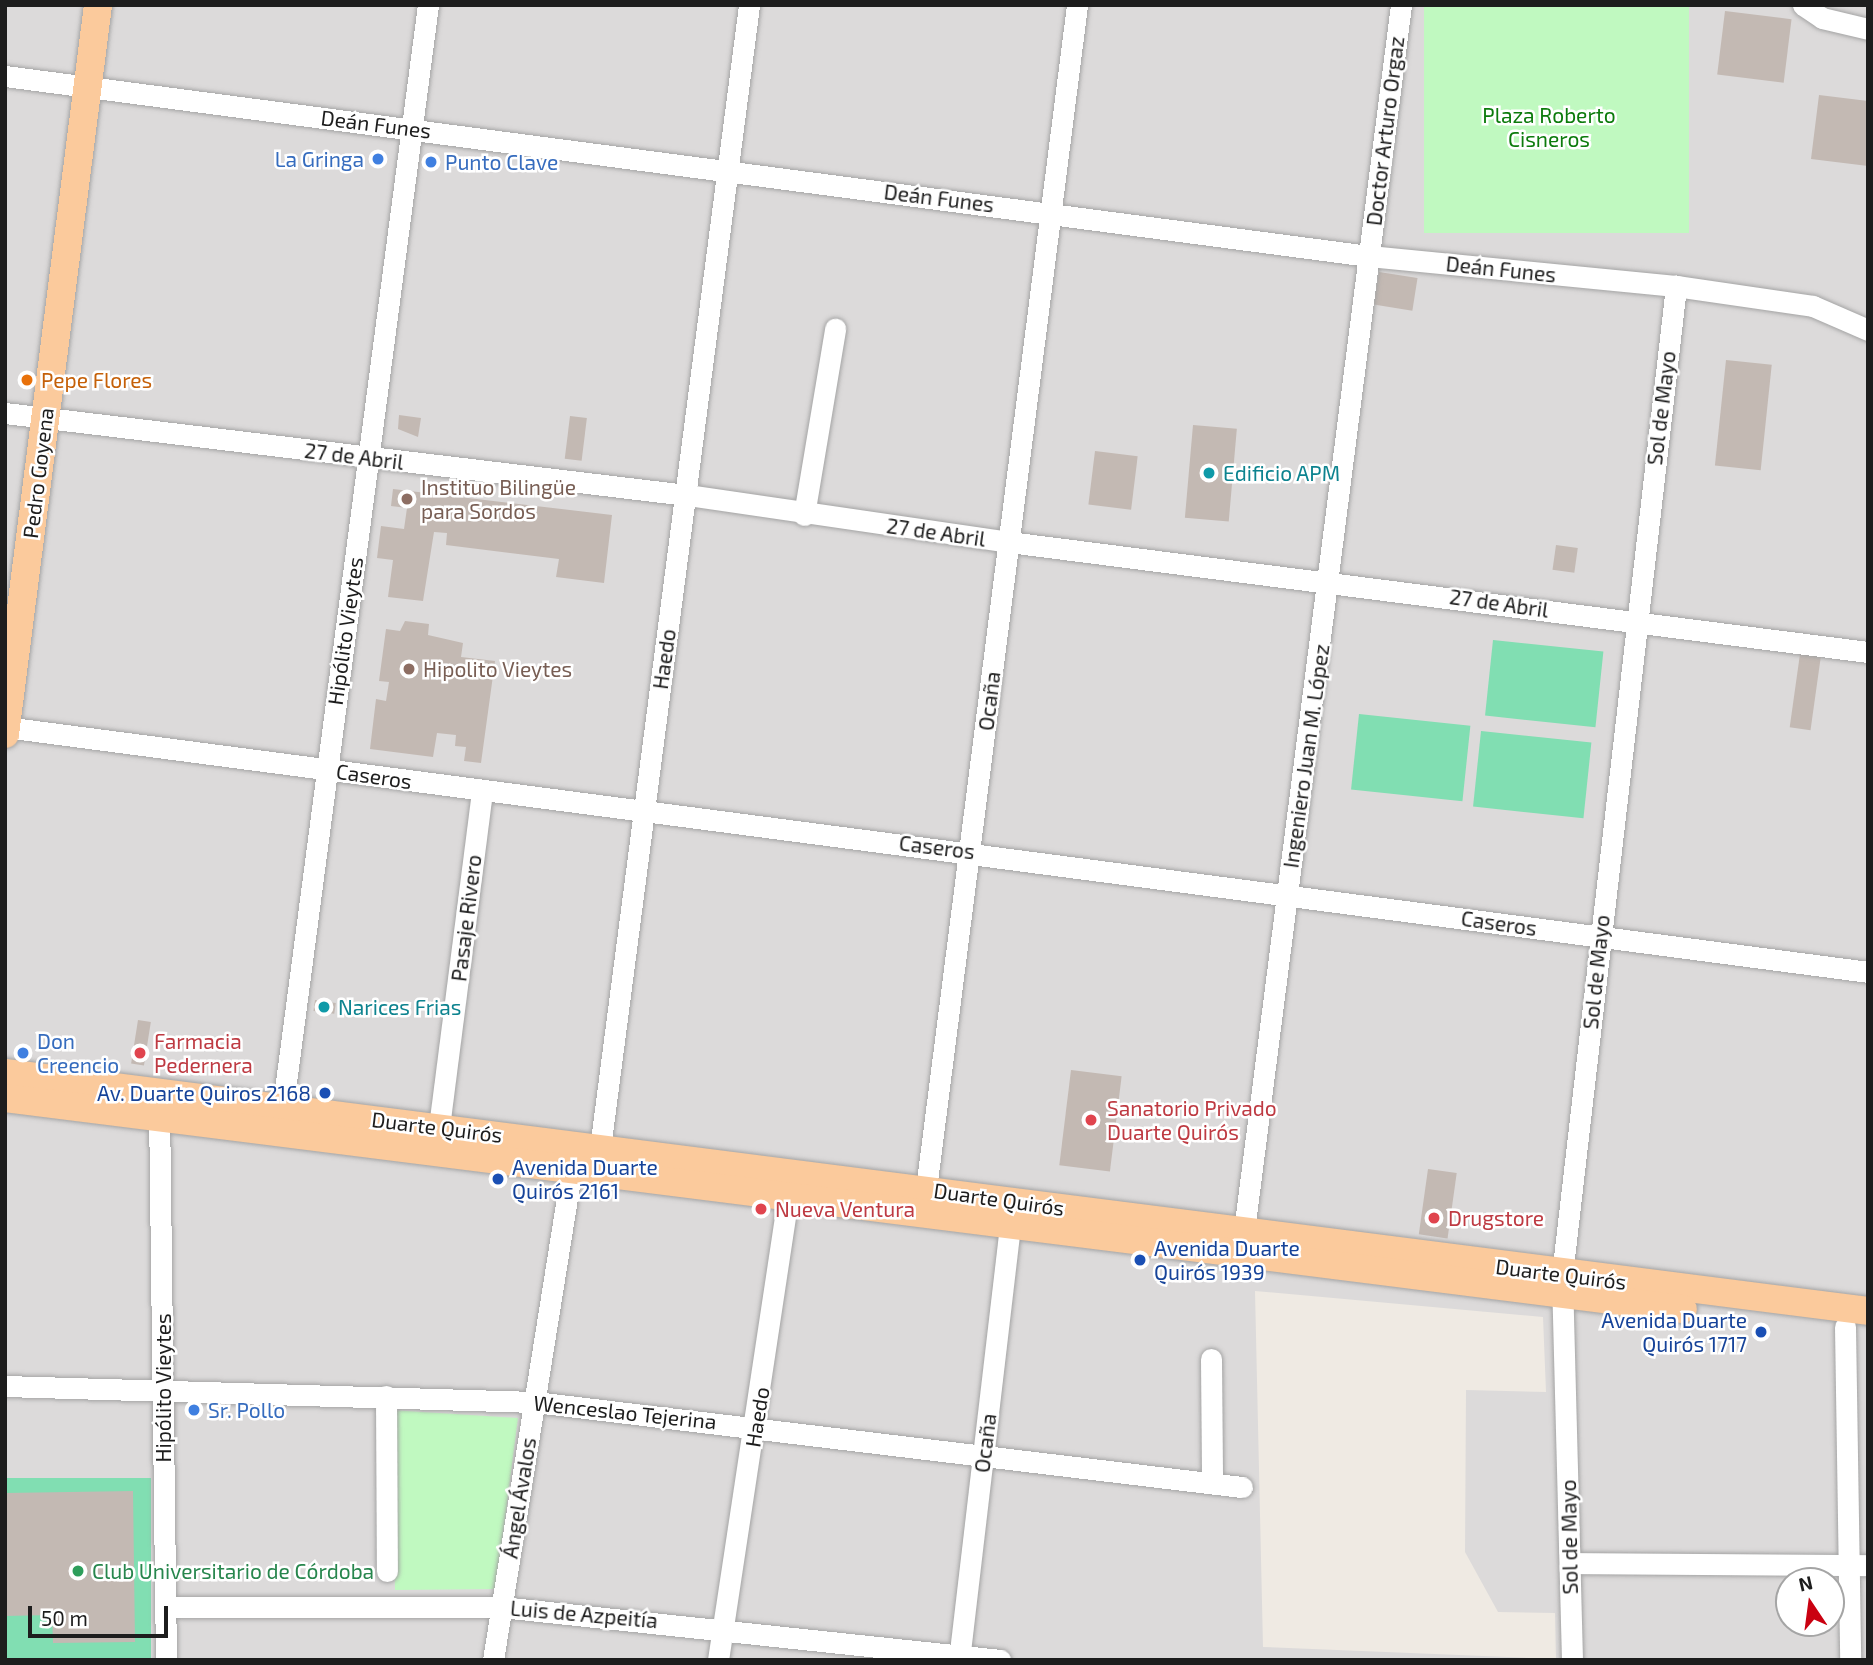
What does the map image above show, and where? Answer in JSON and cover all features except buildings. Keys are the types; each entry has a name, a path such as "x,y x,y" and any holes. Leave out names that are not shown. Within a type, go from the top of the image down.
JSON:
{"main road":[{"name":"Pedro Goyena","path":"5,734 98,5"},
{"name":"Duarte Quirós","path":"5,1073 159,1104 281,1120 572,1169 790,1185 926,1189 1242,1244 1860,1322"},
{"name":"Duarte Quirós","path":"5,1098 159,1104"},
{"name":"Duarte Quirós","path":"281,1120 439,1128 600,1148 1010,1226 1242,1244"}],"street":[{"name":"Hipólito Vieytes","path":"281,1120 325,768 370,459 428,5"},
{"name":"Haedo","path":"600,1148 642,809 687,495 725,170 749,5"},
{"name":"Ocaña","path":"926,1189 1077,5"},
{"name":"Doctor Arturo Orgaz","path":"1369,256 1401,5"},
{"path":"1803,5 1868,29"},
{"name":"Deán Funes","path":"5,76 1369,256 1676,286 1813,306 1868,330"},
{"name":"Ingeniero Juan M. López","path":"1242,1244 1330,580 1369,256"},
{"name":"Sol de Mayo","path":"1572,1660 1563,1286 1599,938 1676,286"},
{"path":"804,514 835,329"},
{"name":"27 de Abril","path":"5,413 687,495 1009,542 1330,580 1868,652"},
{"name":"Caseros","path":"6,728 325,768 482,792 642,809 1287,892 1599,938 1868,972"},
{"name":"Pasaje Rivero","path":"439,1128 482,792"},
{"name":"Hipólito Vieytes","path":"159,1104 166,1660"},
{"name":"Ángel Ávalos","path":"493,1660 572,1169"},
{"name":"Haedo","path":"718,1660 790,1185"},
{"name":"Ocaña","path":"959,1658 1010,1226"},
{"path":"1850,1660 1859,1565 1860,1322"},
{"path":"1211,1359 1212,1482"},
{"name":"Wenceslao Tejerina","path":"5,1386 164,1388 535,1402 755,1426 1242,1487"},
{"path":"386,1396 387,1571"},
{"path":"1570,1563 1859,1565"},
{"name":"Luis de Azpeitía","path":"165,1607 501,1607 724,1627 959,1658 1000,1660"}],"shaded area":[{"path":"5,5 1868,5 1868,1660 5,1660","holes":["1255,1291 1543,1317 1546,1392 1466,1390 1465,1552 1498,1612 1555,1613 1556,1659 1263,1647"]}],"green space":[{"name":"Plaza Roberto Cisneros","path":"1424,5 1689,5 1689,233 1424,233"},
{"path":"1493,640 1603,652 1595,727 1485,716"},
{"path":"1359,714 1470,726 1462,801 1351,790"},
{"path":"1481,731 1591,743 1583,818 1473,807"},
{"path":"391,1410 518,1418 496,1589 395,1590"},
{"name":"Club Universitario de Córdoba","path":"5,1478 151,1478 151,1660 5,1660"}],"place":[{"name":"La Gringa","path":"378,159"},
{"name":"Punto Clave","path":"431,162"},
{"name":"Pepe Flores","path":"27,380"},
{"name":"Edificio APM","path":"1209,473"},
{"name":"Instituo Bilingüe para Sordos","path":"407,499"},
{"name":"Hipolito Vieytes","path":"409,669"},
{"name":"Narices Frias","path":"324,1007"},
{"name":"Don Creencio","path":"23,1053"},
{"name":"Farmacia Pedernera","path":"140,1053"},
{"name":"Av. Duarte Quiros 2168","path":"325,1093"},
{"name":"Sanatorio Privado Duarte Quirós","path":"1091,1120"},
{"name":"Avenida Duarte Quirós 2161","path":"498,1179"},
{"name":"Nueva Ventura","path":"761,1209"},
{"name":"Drugstore","path":"1434,1218"},
{"name":"Avenida Duarte Quirós 1939","path":"1140,1260"},
{"name":"Avenida Duarte Quirós 1717","path":"1761,1332"},
{"name":"Sr. Pollo","path":"194,1410"},
{"name":"Club Universitario de Córdoba","path":"78,1571"}]}
